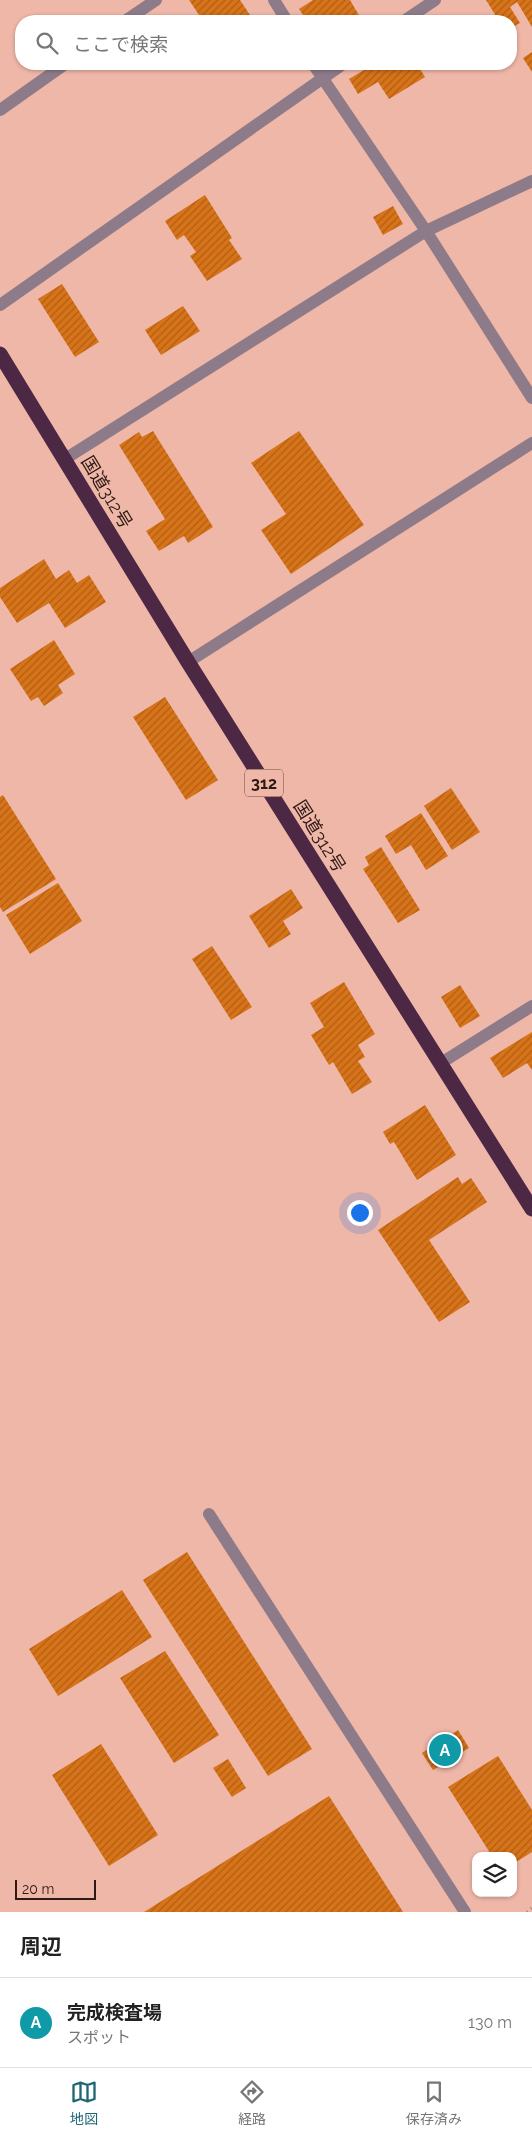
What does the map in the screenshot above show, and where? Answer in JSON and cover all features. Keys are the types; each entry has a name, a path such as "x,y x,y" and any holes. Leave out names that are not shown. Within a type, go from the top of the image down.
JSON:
{"highway":[{"name":"国道312号","path":"0,354 188,662 532,1209"}],"street":[{"path":"135,15 156,0"},
{"path":"274,0 283,15"},
{"path":"413,15 435,0"},
{"path":"0,110 57,70"},
{"path":"317,70 426,231 532,398"},
{"path":"0,305 334,70"},
{"path":"65,459 426,231 532,181"},
{"path":"188,662 532,443"},
{"path":"441,1063 532,1006"},
{"path":"209,1514 465,1912"}],"path":[{"path":"527,1912 532,1908"}],"building":[{"path":"189,0 240,0 250,15 199,15"},
{"path":"313,0 350,0 359,15 303,15 299,9"},
{"path":"486,0 532,0 532,27 517,2 510,7 515,15 495,15"},
{"path":"532,52 532,72 523,58"},
{"path":"364,70 421,70 425,77 389,99 378,82 358,94 349,79"},
{"path":"205,195 232,238 229,240 242,259 207,281 190,256 196,252 184,235 177,240 165,221"},
{"path":"393,206 403,224 383,235 373,217"},
{"path":"62,284 99,342 75,357 38,299"},
{"path":"183,306 200,331 161,355 145,330"},
{"path":"153,431 213,527 188,543 184,536 159,551 146,531 165,519 119,445 139,432 142,437"},
{"path":"299,431 364,525 291,574 261,530 286,514 251,463"},
{"path":"44,559 56,579 69,570 77,583 89,575 106,602 65,628 49,603 17,623 0,597 0,588"},
{"path":"54,640 75,674 58,685 63,693 44,706 38,697 31,701 10,669"},
{"path":"165,697 218,780 186,800 133,717"},
{"path":"451,788 480,832 452,850 424,806"},
{"path":"3,795 56,879 3,912 0,907 0,797"},
{"path":"421,813 448,856 426,870 411,845 396,854 385,836"},
{"path":"381,847 420,910 398,923 363,869 369,865 365,857"},
{"path":"58,883 82,921 30,954 6,915"},
{"path":"291,889 303,908 283,921 291,934 269,948 249,916"},
{"path":"212,946 252,1007 231,1020 192,959"},
{"path":"344,982 375,1034 358,1045 365,1057 358,1061 372,1082 352,1094 333,1062 329,1065 311,1035 324,1027 310,1003"},
{"path":"460,985 480,1016 460,1028 441,997"},
{"path":"532,1032 532,1070 527,1063 503,1078 490,1058"},
{"path":"425,1105 456,1155 417,1180 394,1142 390,1144 383,1132"},
{"path":"458,1177 462,1184 471,1178 487,1202 429,1240 470,1302 439,1322 378,1230"},
{"path":"187,1552 312,1749 268,1776 143,1580"},
{"path":"122,1590 152,1637 58,1696 29,1649"},
{"path":"165,1651 219,1735 174,1763 120,1678"},
{"path":"458,1730 469,1748 433,1770 422,1753"},
{"path":"101,1744 158,1835 109,1866 52,1775"},
{"path":"498,1756 532,1810 532,1852 517,1861 517,1852 489,1852 448,1787"},
{"path":"228,1759 246,1788 232,1797 213,1768"},
{"path":"329,1796 403,1912 144,1912"}],"place":[{"name":"完成検査場","path":"445,1750"}]}
